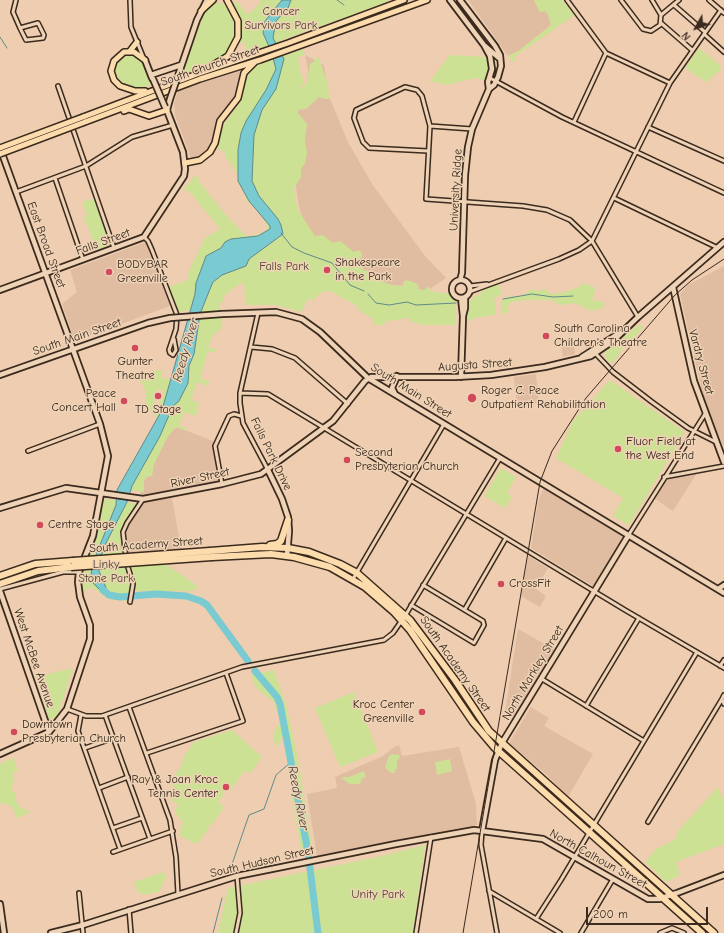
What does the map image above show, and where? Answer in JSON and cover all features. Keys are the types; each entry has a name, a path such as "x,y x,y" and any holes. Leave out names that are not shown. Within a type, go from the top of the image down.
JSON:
{"highway":[{"path":"262,547 277,544 281,540 288,520"},
{"name":"South Academy Street","path":"0,576 35,564 72,564 211,554 262,547 288,548 309,552 340,564 356,573 406,614 426,639 489,731 714,933"},
{"name":"South Academy Street","path":"211,554 287,556 330,567 353,579 383,602 402,621 431,659 481,732 499,751 702,933"},
{"name":"South Academy Street","path":"0,584 38,571 72,564"}],"main road":[{"path":"201,11 213,0"},
{"path":"197,74 224,59 235,45 238,37 238,21 226,0"},
{"name":"South Church Street","path":"0,148 84,120 102,116 200,79 260,60 288,46 404,0"},
{"name":"South Church Street","path":"0,154 148,92 197,74 264,51 288,46 427,0"},
{"path":"130,51 137,42"},
{"path":"145,60 140,55 130,51 122,53 114,61 111,71 112,77 125,89 137,92 148,92"},
{"path":"184,163 200,160 210,152 215,143 220,121 238,98 244,73 250,66 260,60"},
{"path":"102,116 129,110 149,116 166,108"}],"street":[{"path":"16,0 13,12 20,28 26,40 43,38 44,35 38,23 20,28"},
{"path":"130,0 130,22 137,42 174,125 184,163"},
{"path":"166,108 201,11 207,0"},
{"name":"University Ridge","path":"450,0 484,45 492,62 489,89 472,129 466,167 462,273 460,280"},
{"path":"460,0 495,46 500,59"},
{"path":"567,0 606,53 670,83"},
{"path":"621,0 643,28 651,31 661,23"},
{"path":"652,0 661,15 661,23 692,50"},
{"path":"661,15 679,0"},
{"path":"463,297 469,292 488,284 559,259 579,250 592,241 670,83 704,33 722,12 710,0"},
{"path":"674,5 724,52"},
{"path":"484,45 500,59"},
{"path":"574,122 606,53"},
{"name":"University Ridge","path":"489,89 496,81 500,72 500,59"},
{"path":"152,77 181,67"},
{"path":"490,78 574,122 724,193"},
{"path":"58,86 114,248"},
{"path":"428,151 369,148 363,142 354,118 356,110 405,87 412,88 420,92 430,126 426,199 492,203 547,210 570,220 592,241 638,317"},
{"path":"16,192 86,166 126,139 174,125"},
{"path":"430,126 472,129"},
{"path":"648,127 724,161"},
{"name":"East Broad Street","path":"0,148 100,424 108,456 93,536 79,572"},
{"name":"Falls Street","path":"0,290 144,237 184,176 184,163"},
{"path":"55,178 83,260"},
{"path":"614,198 718,248"},
{"path":"144,237 148,240 177,316 174,339"},
{"name":"Augusta Street","path":"368,378 376,376 461,377 524,371 581,358 595,353 613,341 638,317 724,242"},
{"name":"University Ridge","path":"462,273 468,284"},
{"path":"463,297 455,295 453,288 454,283 460,280 468,284 488,284"},
{"path":"468,284 469,292"},
{"name":"Vardry Street","path":"672,287 694,381 724,462"},
{"path":"461,377 463,297"},
{"name":"Falls Park Drive","path":"258,313 240,393 241,416 247,432 282,499 288,520 287,556"},
{"name":"South Main Street","path":"0,375 148,323 170,318 222,314 284,313 302,319 320,332 368,378 396,396 724,593"},
{"name":"Augusta Street","path":"581,358 610,338 619,334"},
{"path":"251,348 272,349 295,358 348,404"},
{"path":"595,353 625,382 693,431 716,442"},
{"path":"396,396 392,388 397,376"},
{"name":"River Street","path":"0,508 66,488 144,499 252,477 268,470 325,428 348,404 368,378"},
{"path":"240,393 268,394 724,668"},
{"path":"222,484 215,449 229,416 234,414 241,416"},
{"path":"628,536 705,414"},
{"path":"28,451 100,424"},
{"path":"353,579 444,424"},
{"path":"67,709 81,715 91,717 106,715 226,673 264,662 384,640 393,633 402,621 500,458"},
{"path":"664,477 724,466"},
{"path":"130,602 133,589 123,546 123,532 127,523 144,499"},
{"name":"North Markley Street","path":"482,831 495,760 502,743 628,536"},
{"path":"465,609 506,538"},
{"path":"0,590 58,573 79,572 78,590 90,625 89,644 67,709 49,732 0,754"},
{"path":"411,605 474,643 484,623 465,609 424,585"},
{"path":"718,589 724,585"},
{"name":"West McBee Avenue","path":"0,590 49,732"},
{"path":"586,706 639,618"},
{"path":"536,919 697,652"},
{"path":"720,666 724,660"},
{"path":"147,753 243,721 226,673"},
{"path":"542,679 644,740"},
{"path":"648,822 724,695"},
{"path":"722,699 724,704"},
{"path":"129,706 147,753 173,831 178,894"},
{"path":"81,715 78,728 120,849"},
{"path":"106,715 150,839"},
{"path":"84,748 114,738"},
{"path":"99,788 128,778"},
{"path":"113,828 142,818"},
{"name":"South Hudson Street","path":"51,933 83,925 129,909 237,876 431,837 474,830 482,831"},
{"path":"113,852 173,831"},
{"path":"482,831 482,845 497,933"},
{"name":"North Calhoun Street","path":"482,831 543,839 648,899 671,895 724,875"},
{"path":"416,933 431,837"},
{"path":"236,933 240,913 237,876"},
{"path":"581,933 613,879"},
{"path":"489,891 560,933"},
{"path":"79,893 83,933"},
{"path":"0,904 4,933"},
{"path":"129,909 131,933"},
{"path":"660,933 672,928 684,933"}],"shaded area":[{"path":"468,0 534,0 540,12 545,11 548,14 551,25 520,50 508,56"},
{"path":"305,55 324,65 328,94 348,142 372,184 425,256 446,278 427,291 391,285 376,279 355,264 321,245 305,225 299,207 291,150 293,126 302,95 308,83 308,69"},
{"path":"243,68 244,71 235,99 220,118 209,148 199,158 191,158 175,115 174,103 178,91"},
{"path":"146,242 170,306 75,341 62,304 77,292 70,270"},
{"path":"724,266 724,447 705,404 680,294 688,285"},
{"path":"573,338 575,354 563,357 560,340"},
{"path":"536,374 539,403 517,406 514,377"},
{"path":"177,427 213,441 217,448 224,480 170,494 173,503 182,555 123,559 120,548 122,530 140,498 143,483 168,434"},
{"path":"697,473 673,511 654,498 666,479"},
{"path":"544,487 623,537 593,586 531,548 538,502"},
{"path":"528,556 548,568 536,589 546,596 540,607 521,596"},
{"path":"518,629 555,650 514,717 505,712"},
{"path":"531,707 549,718 544,726 593,754 568,797 547,775 509,743"},
{"path":"399,745 402,756 459,747 476,804 477,825 317,856 307,794 337,788 335,777 383,756"}],"green space":[{"name":"Falls Park","path":"259,0 387,0 388,2 282,40 287,54 275,59 303,49 305,55 298,57 301,75 304,80 301,90 307,82 310,64 320,56 320,61 328,84 329,99 319,97 306,109 298,110 298,113 307,124 305,139 307,153 305,163 301,169 301,177 294,187 295,199 298,210 315,236 323,235 333,243 340,241 354,252 359,250 362,257 355,262 355,264 363,268 364,271 367,270 376,279 391,285 403,286 403,282 407,280 416,283 419,286 418,289 424,290 427,287 430,288 430,291 449,294 456,300 456,325 419,325 416,322 410,322 410,318 407,318 391,321 387,320 384,325 375,325 373,324 373,319 360,311 356,305 330,291 320,293 313,300 308,299 301,312 276,305 246,305 244,283 239,284 223,297 224,302 219,303 222,328 213,335 208,347 216,349 215,353 208,351 201,376 201,379 209,381 208,386 197,382 192,398 194,402 199,402 195,416 185,412 179,425 187,429 186,431 176,427 167,438 154,464 152,476 147,477 144,480 144,492 118,488 156,422 157,418 154,416 163,394 163,391 160,389 156,391 154,396 156,403 155,411 149,413 146,407 145,390 140,379 142,375 157,370 163,371 161,377 170,380 186,331 186,325 188,325 192,310 177,312 167,288 187,280 189,276 188,273 205,238 220,229 189,191 183,190 196,174 198,180 224,213 246,236 257,235 267,230 266,222 256,209 246,200 244,192 238,183 237,174 230,162 225,158 226,154 217,147 224,124 239,104 246,80 245,43 239,43 241,21 232,3 236,1 248,15 261,2"},
{"path":"534,0 562,0 575,15 514,57 516,60 512,62 508,56 520,50 551,25 548,14 545,11 540,12"},
{"path":"218,2 227,6 234,20 236,32 232,45 225,56 214,63 182,75 203,16 210,5"},
{"path":"699,48 721,66 719,71 706,82 685,68"},
{"path":"134,55 141,60 151,85 140,88 134,87 124,84 118,78 115,71 117,64 124,57"},
{"path":"450,55 487,57 492,65 487,81 475,78 447,85 430,81"},
{"path":"95,199 112,245 101,250 96,249 84,217 87,216 82,202"},
{"path":"584,283 595,288 594,297 591,300 601,301 605,304 602,308 591,311 575,303 560,305 551,300 528,300 511,302 507,307 509,312 501,314 501,301 506,297 522,296 532,289 537,291 545,289 551,294 561,293 579,287"},
{"path":"495,284 498,285 501,291 501,294 494,299 496,313 493,315 475,318 467,322 467,303 477,295 481,294 484,288"},
{"path":"640,324 643,328 623,348 612,364 605,357 605,352"},
{"name":"Fluor Field at the West End","path":"610,380 685,432 629,525 613,516 623,498 556,458 573,421"},
{"path":"501,468 516,477 507,492 512,497 505,508 484,496"},
{"name":"Linky Stone Park","path":"109,499 137,504 122,530 120,547 131,590 128,601 109,599 91,587 83,592 82,579 96,535 102,504 104,500"},
{"path":"163,564 170,567 199,587 191,591 136,591 130,566"},
{"path":"73,668 58,714 50,723 36,677"},
{"path":"274,670 287,708 299,764 313,853 302,855 292,798 289,756 283,737 276,747 274,740 274,732 281,721 273,701 256,688 251,675"},
{"path":"354,692 378,752 340,767 315,708"},
{"name":"Ray & Joan Kroc Tennis Center","path":"232,730 262,757 251,772 249,773 244,771 231,790 226,791 218,802 223,806 223,809 212,824 208,826 209,828 198,843 195,844 179,835 183,823 176,814 175,809 179,805 171,800 178,791 172,785 172,779 182,765 183,758 194,742"},
{"path":"392,754 399,755 400,757 397,761 397,769 394,771 395,773 391,773 385,767 389,756"},
{"path":"13,757 18,771 14,771 12,792 15,792 16,801 20,807 31,812 16,818 12,806 0,803 0,764"},
{"path":"450,759 452,771 437,775 435,762"},
{"path":"364,771 366,777 362,778 360,784 350,784 342,779 344,777 349,777"},
{"path":"718,787 724,802 724,844 676,862 680,875 666,882 645,862 656,849 676,839 677,832"},
{"name":"Unity Park","path":"425,845 413,933 218,933 228,888 382,856"},
{"path":"163,872 166,877 159,892 143,895 136,890 134,882"}],"water":[{"path":"282,0 291,0 288,8 276,21 273,38 284,59 276,89 262,110 254,135 252,181 259,196 278,219 283,234 249,259 246,266 222,275 213,282 200,314 194,354 189,366 188,383 179,401 173,406 160,436 132,486 127,502 106,543 99,561 99,571 109,595 104,594 93,583 91,576 92,565 116,505 117,490 162,410 195,294 196,283 206,256 221,248 225,242 231,239 258,236 270,229 270,226 249,201 238,181 238,150 241,133 246,121 266,90 276,69 271,51 263,33 265,21"}],"waterway":[{"path":"337,0 344,5"},
{"path":"0,37 7,48"},
{"path":"281,233 292,247 332,263 350,285 364,291"},
{"path":"368,294 376,303 389,305 407,302 416,305 456,303"},
{"path":"503,299 532,294 553,297 573,296"},
{"name":"Reedy River","path":"103,590 109,595 120,597 156,594 186,596 201,601 207,605 248,661"},
{"name":"Reedy River","path":"255,671 277,697 280,704 308,852 318,933"},
{"path":"230,870 249,815 264,809 276,775 291,762"},
{"path":"213,933 222,898"}],"railway":[{"path":"463,933 540,482 552,451 586,398 675,295 692,280 724,259"}],"place":[{"name":"Shakespeare in the Park","path":"327,270"},
{"name":"BODYBAR Greenville","path":"109,272"},
{"name":"South Carolina Children's Theatre","path":"546,336"},
{"name":"Gunter Theatre","path":"135,348"},
{"name":"TD Stage","path":"158,396"},
{"name":"Roger C. Peace Outpatient Rehabilitation","path":"472,398"},
{"name":"Peace Concert Hall","path":"124,401"},
{"name":"Fluor Field at the West End","path":"618,449"},
{"name":"Second Presbyterian Church","path":"347,460"},
{"name":"Centre Stage","path":"40,525"},
{"name":"CrossFit","path":"501,584"},
{"name":"Kroc Center Greenville","path":"422,712"},
{"name":"Downtown Presbyterian Church","path":"14,732"},
{"name":"Ray & Joan Kroc Tennis Center","path":"226,787"}],"park label":[{"name":"Cancer Survivors Park","path":"281,19"}]}
